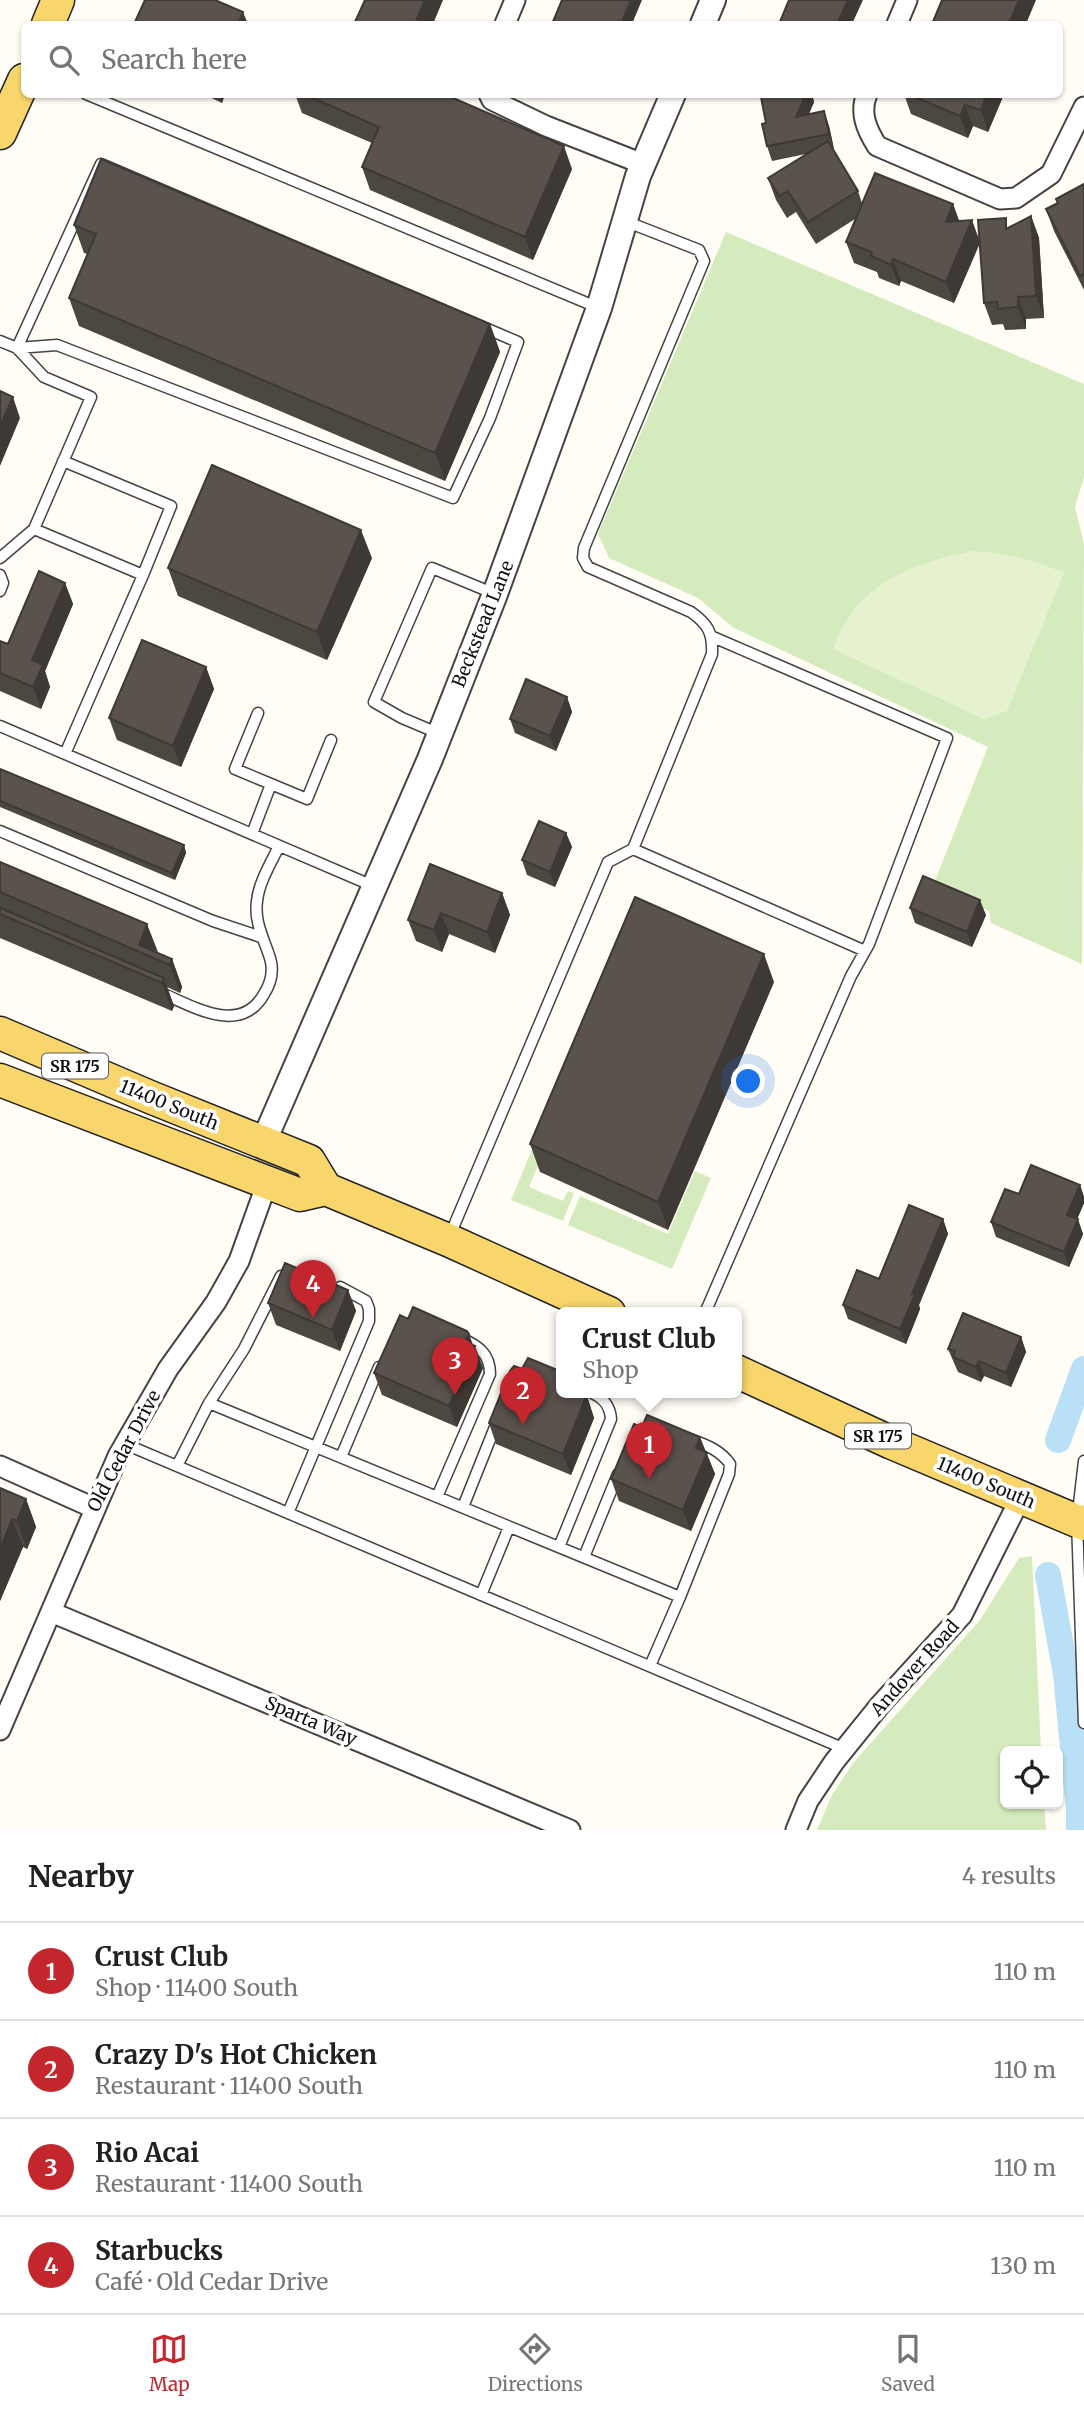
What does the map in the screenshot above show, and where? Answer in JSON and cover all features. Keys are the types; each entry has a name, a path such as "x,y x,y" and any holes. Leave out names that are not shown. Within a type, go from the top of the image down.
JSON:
{"main road":[{"path":"49,21 58,0"},
{"path":"0,133 21,87"},
{"name":"11400 South","path":"0,1033 309,1161 326,1189"},
{"name":"11400 South","path":"0,1080 300,1195 326,1189 448,1240 596,1307"},
{"name":"11400 South","path":"742,1373 892,1443 1080,1522"}],"street":[{"path":"506,21 515,0"},
{"path":"703,21 713,0"},
{"path":"898,21 907,0"},
{"path":"491,98 546,126 643,164"},
{"name":"Beckstead Lane","path":"264,1143 440,734 495,594 599,307 643,164 671,98"},
{"path":"866,98 863,105 867,130 877,146 1000,199 1016,198 1051,174 1084,107"},
{"name":"Old Cedar Drive","path":"0,1730 94,1507 125,1444 168,1369 216,1303 239,1261 267,1183"},
{"path":"0,1466 94,1507"},
{"name":"Andover Road","path":"796,1830 808,1801 845,1749 880,1704 962,1615 1021,1497"},
{"name":"Sparta Way","path":"51,1612 570,1830"}],"lane":[{"path":"96,98 599,307"},
{"path":"101,164 518,342 490,418 453,498 57,345 17,348 101,164"},
{"path":"448,1240 608,862 633,849 712,654 713,637 705,622 691,612 587,566 583,558 584,548 704,261 699,250 624,221"},
{"path":"0,341 17,348 44,377 91,397 34,529 0,558"},
{"path":"64,461 171,506 65,754"},
{"path":"34,529 143,576"},
{"path":"440,734 401,718 374,702 432,568 495,594"},
{"path":"0,575 3,583 0,591"},
{"path":"708,1307 851,976 865,951 947,738 713,637"},
{"path":"258,713 235,769 307,799 331,740"},
{"path":"0,726 375,887"},
{"path":"252,834 271,784"},
{"path":"0,831 213,920 261,937"},
{"path":"152,989 216,1016 242,1015 260,1002 271,982 271,960 261,937 257,901 279,846"},
{"path":"633,849 865,951"},
{"path":"177,1466 209,1403 244,1349 282,1275 290,1269"},
{"path":"288,1513 369,1321 366,1301 335,1285"},
{"path":"437,1497 490,1374 490,1365 480,1346 456,1336"},
{"path":"341,1457 382,1360"},
{"path":"559,1547 611,1419 610,1411 602,1398"},
{"path":"209,1403 680,1597"},
{"path":"463,1507 499,1417"},
{"path":"650,1666 729,1474 730,1464 726,1458 710,1447 687,1438"},
{"path":"125,1444 845,1749"},
{"path":"584,1558 624,1461"},
{"path":"1084,1461 1080,1522 1084,1723"},
{"path":"481,1595 509,1527"}],"green space":[{"path":"726,232 1084,384 1084,477 1075,507 1084,544 1082,964 991,923 989,911 933,886 988,747 734,628 698,598 609,558 598,534"},
{"path":"973,551 1020,558 1064,573 1007,711 984,719 833,649 845,623 858,605 886,582 920,565"},
{"path":"544,1121 555,1125 529,1187 563,1201 568,1191 574,1193 563,1221 511,1200"},
{"path":"695,1171 711,1178 672,1269 568,1225 580,1196 668,1234"},
{"path":"1032,1556 1041,1746 1000,1746 1000,1809 1044,1809 1046,1830 817,1830 832,1795 854,1762 980,1620 1019,1558"}],"building":[{"path":"145,0 215,0 243,12 239,21 135,21"},
{"path":"365,0 425,0 417,19 420,21 355,21"},
{"path":"562,0 631,0 622,21 553,21"},
{"path":"789,0 848,0 838,21 780,21"},
{"path":"942,0 1019,0 1010,21 933,21"},
{"path":"313,98 453,98 564,146 525,237 362,167 379,127"},
{"path":"761,98 804,98 796,117 824,111 829,134 767,146 762,124 766,123"},
{"path":"917,98 986,98 981,110 965,105 960,116"},
{"path":"828,141 858,191 808,222 788,191 779,196 768,178"},
{"path":"101,159 490,324 435,453 69,298 96,234 74,225"},
{"path":"875,173 953,204 946,222 972,220 946,282 893,259 891,265 871,256 872,252 846,242"},
{"path":"1084,184 1084,274 1080,276 1046,209 1058,203 1056,199"},
{"path":"1031,216 1036,296 1018,297 1018,307 998,309 997,302 984,303 978,220 1006,218 1006,229"},
{"path":"0,391 13,397 0,426"},
{"path":"212,465 361,530 317,632 168,568"},
{"path":"39,571 65,583 32,660 43,665 33,687 0,673 0,641 8,644"},
{"path":"142,640 206,667 173,746 109,718"},
{"path":"526,679 567,697 550,736 510,719"},
{"path":"0,769 184,845 172,873 0,801"},
{"path":"539,821 566,833 550,872 522,860"},
{"path":"0,862 147,924 139,945 172,959 170,965 0,892"},
{"path":"430,864 502,893 487,932 441,913 434,930 408,920"},
{"path":"923,876 980,900 967,932 910,908"},
{"path":"635,897 764,954 658,1202 530,1144"},
{"path":"0,908 164,978 162,983 0,914"},
{"path":"1031,1165 1080,1185 1067,1215 1078,1219 1064,1252 991,1222 1005,1189 1019,1194"},
{"path":"909,1205 943,1219 900,1329 843,1305 857,1270 879,1279"},
{"path":"285,1263 348,1290 332,1330 268,1303"},
{"path":"413,1307 467,1331 469,1334 465,1342 475,1346 449,1406 374,1373 400,1315 408,1319"},
{"path":"963,1313 1021,1337 1006,1373 979,1361 976,1367 953,1357 955,1351 948,1349"},
{"path":"528,1358 556,1370 556,1398 586,1398 563,1454 489,1423 510,1371 514,1366 522,1369"},
{"path":"647,1415 700,1437 696,1448 707,1453 683,1510 611,1479 634,1424 642,1427"},
{"path":"0,1488 26,1499 17,1521 12,1519 0,1549"}],"waterway":[{"path":"1058,1440 1084,1369"},
{"path":"1048,1575 1066,1674 1079,1830"}],"place":[{"name":"Starbucks","path":"313,1318"},
{"name":"Rio Acai","path":"455,1395"},
{"name":"Crazy D's Hot Chicken","path":"523,1425"},
{"name":"Crust Club","path":"649,1479"}]}
